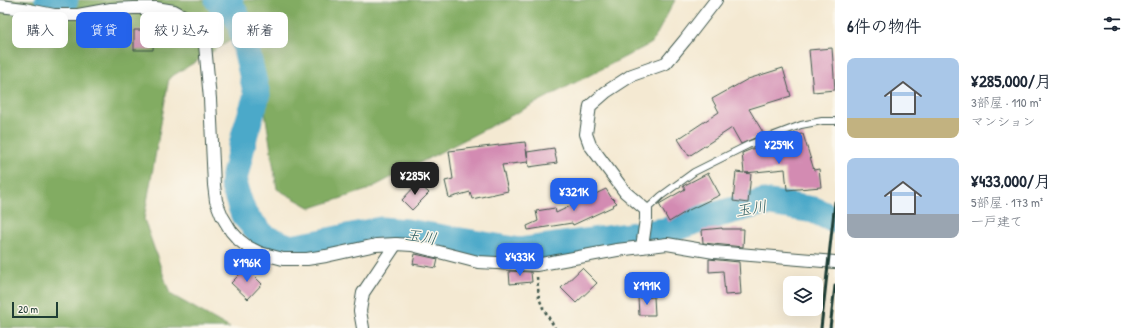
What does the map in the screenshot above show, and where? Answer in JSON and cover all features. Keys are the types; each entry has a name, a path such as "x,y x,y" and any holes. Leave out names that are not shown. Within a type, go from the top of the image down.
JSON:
{"street":[{"path":"642,247 646,214 625,192 590,145 586,134 590,106 606,92 632,75 666,63 716,0"},
{"path":"0,6 54,15 78,15 111,9 156,8 174,11 196,23 206,45 216,201 222,216 231,231 248,247 260,253 283,258 307,258 326,256 376,245 396,244 412,245 478,262 536,265 667,244 714,252 835,262"},
{"path":"363,328 360,311 363,293 396,244"}],"lane":[{"path":"646,214 661,196 694,172 748,145 801,125 822,121 835,121"}],"path":[{"path":"536,265 539,298 555,328"}],"green space":[{"path":"0,0 675,0 652,43 367,190 311,208 277,189 259,73 251,48 288,48 288,12 232,12 232,40 224,44 224,12 140,12 140,48 218,48 169,78 144,219 170,294 230,328 0,328"}],"building":[{"path":"134,30 140,30 140,48 153,48 153,50 134,50"},
{"path":"832,48 835,90 813,92 809,50"},
{"path":"783,68 791,96 749,109 764,134 741,144 732,128 689,156 678,139 719,112 712,99 748,79"},
{"path":"803,134 814,170 819,169 821,187 787,190 785,169 745,173 751,174 748,203 733,201 736,172 744,173 742,153 785,136"},
{"path":"525,142 528,162 502,165 508,191 472,199 470,192 449,198 445,181 453,179 449,151"},
{"path":"554,148 557,163 529,167 527,152"},
{"path":"708,173 720,195 689,210 669,222 659,204 685,189 683,186"},
{"path":"418,183 429,193 412,210 402,200"},
{"path":"606,189 617,203 613,205 614,206 573,225 572,223 528,230 527,226 538,221 536,211 555,208 556,213"},
{"path":"722,228 744,229 743,247 703,243 702,230"},
{"path":"415,254 438,259 436,268 413,264"},
{"path":"709,259 739,262 741,294 725,295 723,271 709,272"},
{"path":"246,268 262,284 248,299 231,283"},
{"path":"582,268 597,283 576,303 561,288"},
{"path":"509,271 531,272 532,282 510,284"},
{"path":"654,297 655,315 639,315 638,298"}],"waterway":[{"name":"玉川","path":"48,0 65,0"},
{"name":"玉川","path":"218,0 230,4 240,23 257,95 245,133 233,184 244,215 265,238 291,248 381,230 407,232 520,251 666,231 704,218 764,202 814,210 835,220"}],"railway":[{"path":"821,328 835,202"},
{"path":"830,328 835,286"}]}
